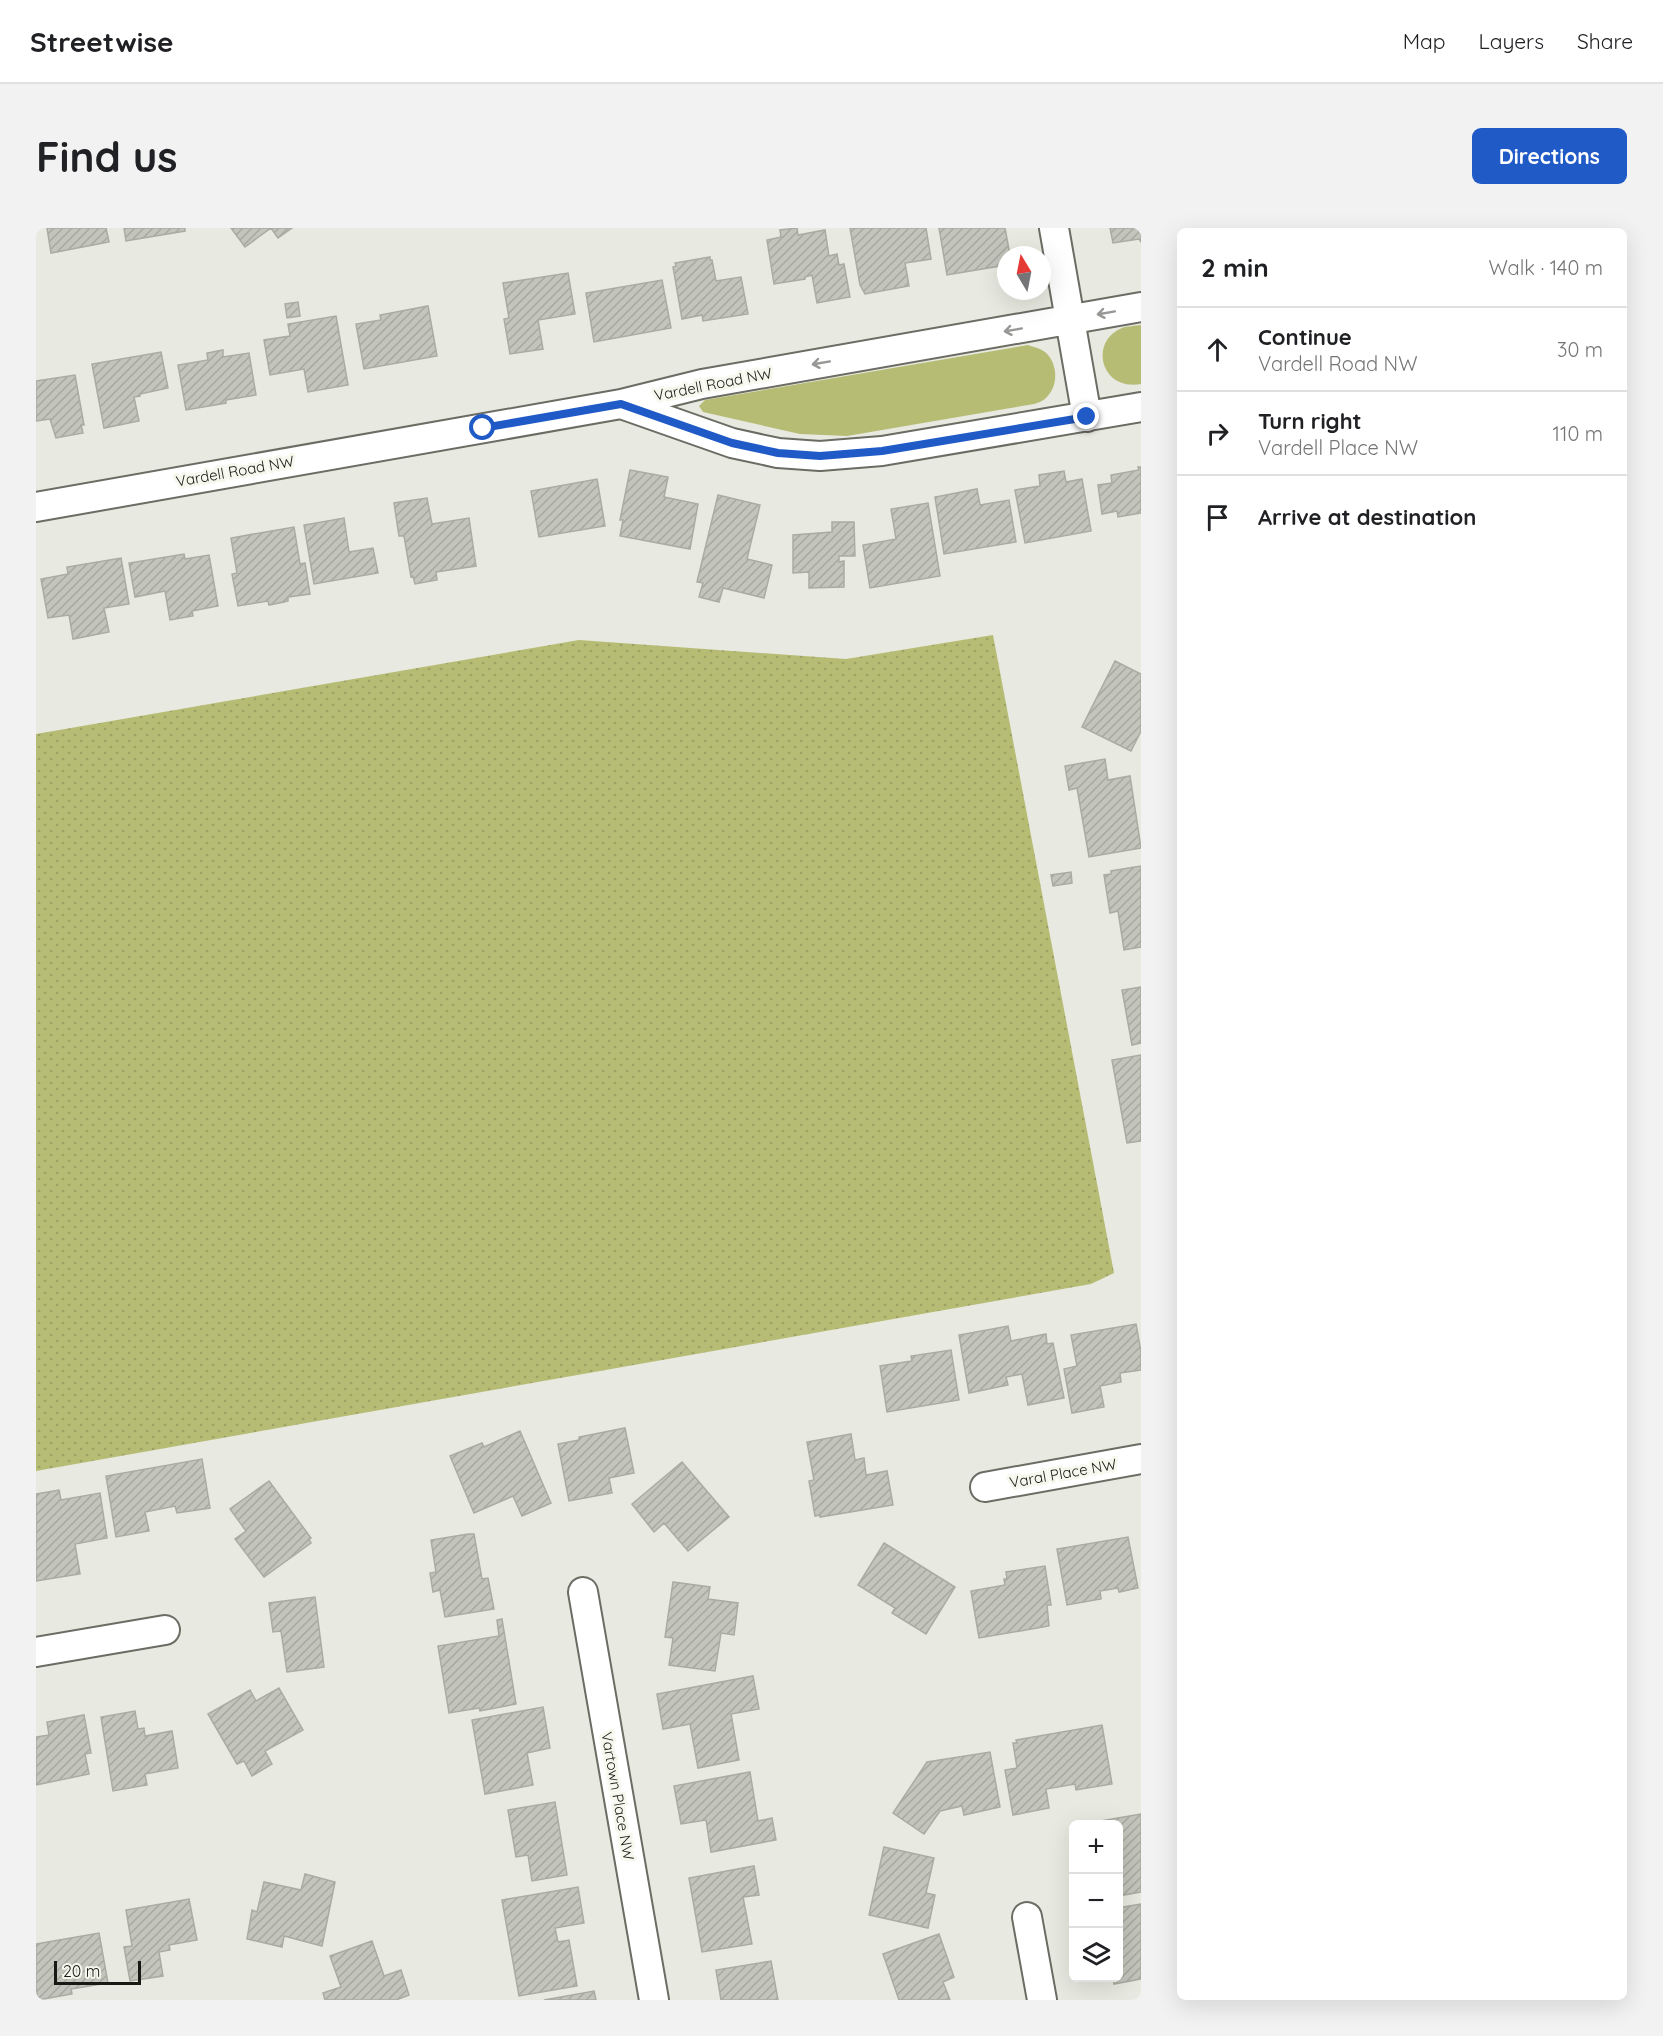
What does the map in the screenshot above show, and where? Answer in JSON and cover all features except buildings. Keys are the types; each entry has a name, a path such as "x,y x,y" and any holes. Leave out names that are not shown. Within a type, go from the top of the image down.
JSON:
{"street":[{"path":"1054,228 1087,417"},
{"name":"Vardell Road NW","path":"36,507 621,404 702,384 1141,307"},
{"path":"621,404 732,443 778,453 820,456 882,451 1141,407"},
{"name":"Varal Place NW","path":"985,1486 1141,1459"},
{"name":"Vartown Place NW","path":"583,1592 654,2000"},
{"path":"36,1652 165,1630"},
{"path":"1027,1917 1042,2000"}],"green space":[{"path":"1141,325 1141,384 1127,384 1116,380 1108,373 1104,364 1105,343 1112,334 1124,327"},
{"path":"1028,345 1043,351 1049,357 1055,375 1050,393 1043,400 1034,404 847,436 800,434 703,412 699,406 705,400"},
{"path":"993,635 1114,1273 1091,1284 36,1471 36,734 579,640 846,659"}],"route":[{"path":"483,428 621,404 732,443 778,453 820,456 882,451 1087,417"}]}
